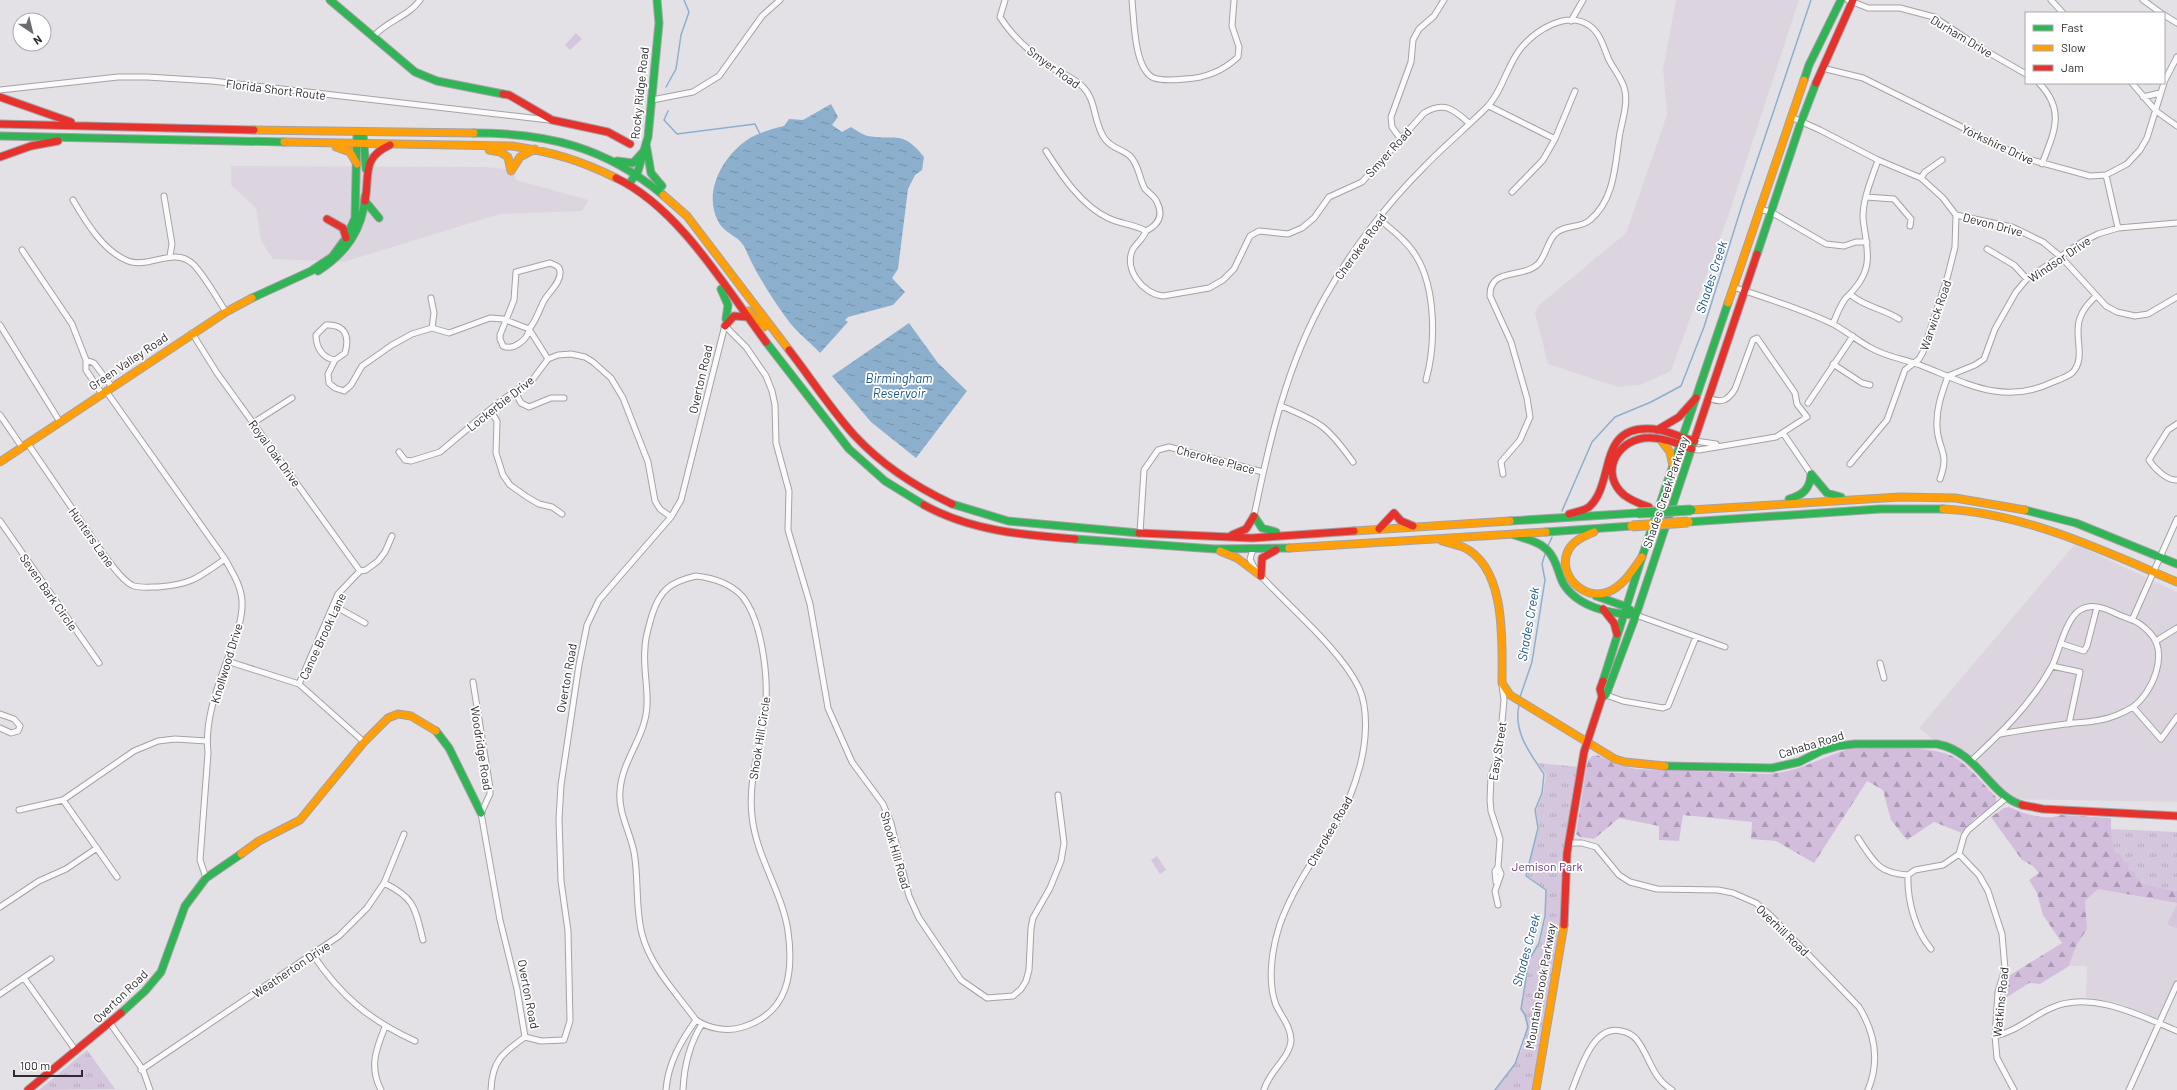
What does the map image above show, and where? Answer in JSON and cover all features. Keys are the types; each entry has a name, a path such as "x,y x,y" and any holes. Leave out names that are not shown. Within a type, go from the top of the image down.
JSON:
{"main road":[{"path":"330,0 415,72 426,77 454,85 509,95 552,120 608,132 630,144"},
{"name":"Rocky Ridge Road","path":"628,184 637,174 645,148 652,100 659,22 657,0"},
{"name":"Shades Creek Parkway","path":"1604,696 1600,689 1617,634 1790,117 1809,65 1841,0"},
{"name":"Shades Creek Parkway","path":"1587,743 1592,725 1636,615 1801,122 1822,68 1851,1"},
{"path":"0,97 44,114 84,126"},
{"path":"0,124 360,133 524,133 552,139 595,152 637,174 663,192 687,216 854,435"},
{"name":"Green Valley Road","path":"273,287 312,275 336,261 352,242 361,220 365,202 360,133"},
{"path":"0,136 475,145 535,149 562,155 588,164 628,184 672,220 737,302 828,424 849,449 885,481 926,506 957,520 1002,532 1028,536 1215,549 1279,549 1886,509 1927,508 1970,512 2001,517 2062,535 2177,582"},
{"path":"0,157 31,146 82,138"},
{"path":"312,142 318,147 348,150 352,153 357,164"},
{"name":"Green Valley Road","path":"0,462 192,332 273,287 311,271 332,257 346,238 355,218 357,164 360,143"},
{"path":"379,218 365,202 368,191 370,158 376,151 398,143"},
{"path":"475,145 485,150 500,152 508,157 511,171 514,163 521,156 535,149"},
{"path":"610,160 626,164 633,163 645,148"},
{"path":"645,148 649,167 655,180 687,209 709,238 712,247"},
{"path":"327,219 343,227 346,232 346,238"},
{"path":"689,240 700,261 725,295 728,305 726,322"},
{"path":"737,302 743,300 746,302 816,394 854,435 884,463 925,491 960,508 1008,521 1140,533 1252,538 1379,529 1546,520 1638,513 1741,501 1757,505 1851,499 1923,497 1985,502 2034,512 2076,523 2161,556 2177,564"},
{"path":"748,317 748,311 758,319"},
{"path":"726,322 732,316 738,315 748,317"},
{"path":"1546,520 1584,510 1594,501 1611,461 1614,445 1623,436 1634,431 1657,430 1669,426 1677,420 1696,398"},
{"path":"1657,430 1693,445"},
{"path":"1682,441 1644,438 1630,442 1623,447 1611,461 1612,475 1616,486 1622,495 1634,504 1649,507 1692,507"},
{"path":"1660,439 1670,452 1673,466"},
{"path":"1811,474 1827,493 1851,499"},
{"path":"1774,504 1806,492 1809,488 1811,474"},
{"path":"1379,529 1394,513 1401,521 1416,527"},
{"path":"1229,537 1246,530 1254,516"},
{"path":"1254,516 1256,524 1262,530 1299,535"},
{"path":"1614,527 1580,537 1570,546 1566,555 1566,570 1570,578 1580,589 1636,615"},
{"path":"1253,549 1255,545 1263,542 1339,535 1358,531"},
{"path":"1511,534 1540,544 1550,554 1570,593 1582,601 1602,608 1625,611"},
{"path":"1427,539 1448,542 1464,548 1481,562 1489,574 1496,589 1500,613 1502,683"},
{"path":"1215,549 1237,558 1261,576"},
{"path":"1261,576 1262,558 1268,553 1279,549"},
{"path":"1593,594 1604,594 1616,588 1629,576 1642,557"},
{"path":"1602,608 1614,623 1617,634"},
{"name":"Cahaba Road","path":"1502,683 1510,695 1603,753 1625,762 1658,766 1772,768 1799,762 1838,746 1855,744 1926,745 1932,743 1945,745 1972,760 1976,768 2004,801 2043,809 2177,816"},
{"name":"Overton Road","path":"28,1090 110,1024 145,991 161,972 167,958 179,918 185,906 206,878 259,841 300,820 364,742 388,718 398,714 411,716 426,723 435,730 449,748 482,813"},
{"path":"1592,725 1593,737 1603,753"},
{"name":"Mountain Brook Parkway","path":"1536,1090 1538,1069 1552,992 1555,985 1555,974 1564,918 1567,853 1587,743"}],"street":[{"path":"373,37 378,31 414,8 420,0"},
{"path":"652,100 693,92 720,76 758,20 780,0"},
{"name":"Smyer Road","path":"1004,0 1000,17 1009,31 1038,59 1083,86 1095,106 1099,127 1104,139 1111,145 1129,155 1135,162 1145,188 1157,202 1160,215 1158,222 1146,231 1134,249 1131,257 1132,271 1141,285 1148,292 1163,296 1210,288 1223,280 1234,269 1250,236 1259,231 1288,234 1302,228 1314,218 1328,197 1362,182 1400,138 1424,113 1434,107 1443,106 1456,112 1469,123"},
{"path":"1132,0 1136,43 1142,64 1148,73 1154,78 1168,80 1201,78 1216,72 1238,57 1239,47 1232,26 1234,0"},
{"path":"1400,138 1392,127 1391,117 1411,62 1413,40 1418,29 1434,16 1444,0"},
{"path":"1503,474 1501,462 1520,440 1530,417 1527,398 1511,342 1490,296 1490,288 1493,282 1500,276 1529,270 1539,264 1554,234 1563,228 1588,222 1597,214 1615,177 1619,138 1625,111 1625,91 1622,82 1598,36 1590,26 1571,21 1583,0"},
{"path":"2051,0 2062,12"},
{"path":"2143,0 2160,12"},
{"name":"Durham Drive","path":"1851,1 1868,8 1900,8 1934,17 2025,73"},
{"path":"2165,16 2177,24"},
{"name":"Cherokee Road","path":"1254,516 1263,472 1281,406 1304,342 1325,298 1379,219 1422,169 1469,123 1489,106 1520,50 1534,35 1549,25 1571,21"},
{"path":"2165,80 2177,57"},
{"name":"Yorkshire Drive","path":"1822,68 1863,78 2024,158 2077,173 2106,175"},
{"name":"Florida Short Route","path":"0,90 118,77 147,77 212,81 552,120"},
{"path":"2039,84 2049,94 2053,102 2056,116 2054,132 2042,164"},
{"path":"2133,84 2156,111 2177,126"},
{"path":"2118,228 2106,175 2127,164 2140,150 2147,138 2163,84"},
{"path":"1512,192 1543,160 1555,139 1575,91"},
{"path":"2144,97 2160,93"},
{"path":"1489,106 1555,139"},
{"path":"1790,117 1801,122"},
{"name":"Devon Drive","path":"1801,122 1878,160 1921,178 1943,198 1956,215 2012,227 2043,242 2061,257 2106,306 2117,312 2135,316 2148,314 2177,297"},
{"path":"1046,151 1058,170 1095,211 1110,219 1137,226 1146,231"},
{"path":"1833,324 1845,300 1852,294 1862,278 1867,263 1867,242 1863,216 1866,197 1878,160"},
{"path":"1921,178 1925,172 1942,160"},
{"path":"164,196 172,244 170,256"},
{"path":"1866,197 1894,199 1911,219 1910,226"},
{"path":"73,200 94,232 108,248 129,261 142,263 170,256 192,263 226,312"},
{"path":"1759,209 1771,212 1826,244 1844,246 1856,242 1867,242"},
{"name":"Warwick Road","path":"1850,464 1887,420 1905,370 1919,359 1923,352 1948,275 1955,247 1956,215"},
{"path":"1379,219 1410,248 1423,270 1431,301 1432,338 1426,380"},
{"name":"Windsor Drive","path":"1948,376 1976,365 1984,359 1996,328 2016,292 2027,279 2082,242 2098,234 2118,228 2177,223"},
{"path":"1986,249 2014,264 2027,279"},
{"path":"22,250 70,319 86,360 86,370 106,390"},
{"path":"550,263 557,265 560,270 560,278 544,300 535,322 529,329 528,333 517,345 507,347 503,346 500,339 514,300 516,272 550,263"},
{"path":"1733,287 1833,324 1870,348 1893,358 1913,363 1993,392 2021,393 2044,386 2071,374 2078,364 2080,353 2078,330 2080,318 2085,307 2096,296"},
{"path":"1852,294 1858,300 1899,319"},
{"path":"431,298 434,313 432,328"},
{"name":"Overton Road","path":"482,813 500,920 517,989 525,1037 541,1041 564,1040 570,1021 568,931 561,881 560,798 579,665 587,625 599,600 671,517 684,494 726,322 730,310 737,302"},
{"path":"335,360 329,359 318,348 316,335 326,325 337,325 343,329 348,336 345,353 335,360 328,374 329,383 335,388 344,391 351,385 362,366 392,345 412,334 432,328 449,333 490,318 506,321 529,329 548,359 558,355 571,354 585,357 611,378 623,398 648,462 655,501 660,509 671,517"},
{"name":"Shook Hill Road","path":"726,322 766,376 772,390 775,405 776,443 788,491 788,530 810,604 828,708 852,762 883,804 891,824 909,896 919,918 962,980 987,998 996,999 1013,996 1021,989 1026,981 1029,970 1030,928 1033,918 1050,888 1061,861 1064,844 1058,795"},
{"path":"0,325 60,422"},
{"name":"Royal Oak Drive","path":"192,332 217,373 360,571"},
{"path":"1808,403 1853,336"},
{"path":"1693,445 1699,450 1776,437 1806,417 1797,404 1795,393 1757,338 1753,340 1731,396 1727,400 1716,401 1709,398"},
{"name":"Lockerbie Drive","path":"399,452 405,460 411,461 440,452 490,410 533,379 548,359"},
{"path":"86,360 94,363 106,390"},
{"path":"1833,364 1862,383 1870,385"},
{"path":"1940,479 1945,458 1937,429 1937,407 1948,376"},
{"name":"Knollwood Drive","path":"106,390 225,559 239,588 242,602 239,627 213,706 207,741 208,753 200,860 206,878"},
{"path":"515,392 521,403 529,406 551,398 564,398"},
{"path":"253,423 292,398"},
{"path":"1281,406 1309,417 1325,427 1353,462"},
{"path":"490,410 497,421 496,453 503,476 510,485 527,497 539,504 552,507 562,514"},
{"name":"Hunters Lane","path":"0,415 25,445 117,572 133,586 148,587 182,585 198,578 225,559"},
{"path":"2177,424 2168,430 2149,460 2154,467 2173,480 2177,480"},
{"path":"1783,433 1811,474"},
{"path":"1693,445 1727,445"},
{"name":"Cherokee Place","path":"1140,533 1144,470 1158,450 1169,447 1263,472"},
{"path":"2133,618 2177,519"},
{"name":"Seven Bark Circle","path":"0,521 99,663"},
{"name":"Canoe Brook Lane","path":"299,684 338,594 360,571 366,570 378,561 385,552 392,536"},
{"name":"Cherokee Road","path":"1253,549 1250,559 1252,565 1336,655 1350,673 1360,690 1366,725 1363,752 1354,789 1340,817 1294,890 1280,926 1273,957 1271,983 1276,1004 1290,1031 1291,1041 1284,1058 1267,1079 1264,1090"},
{"name":"Shook Hill Circle","path":"696,576 714,578 729,586 747,602 763,652 767,693 765,711 752,774 750,792 752,818 760,849 784,913 788,932 789,966 784,993 776,1006 765,1017 736,1029 724,1029 702,1024 696,1020 650,956 642,934 637,906 635,861 631,839 621,810 620,792 626,763 640,737 646,720 648,704 645,648 657,600 674,583 696,576"},
{"path":"333,605 365,623"},
{"path":"2062,644 2084,651 2087,646 2097,606"},
{"path":"1972,760 2000,734 2038,690 2052,666 2074,614 2088,607 2097,606 2125,617 2133,618 2151,633 2156,641 2160,654 2158,667 2146,692 2133,707 2116,716 2000,734"},
{"path":"1636,615 1725,647"},
{"path":"2156,641 2177,628"},
{"path":"1604,696 1663,708 1668,706 1696,637"},
{"path":"227,661 299,684 364,742"},
{"path":"1880,664 1884,678"},
{"path":"2052,666 2080,672 2069,724"},
{"name":"Woodridge Road","path":"473,682 490,788 490,794 482,813"},
{"name":"Easy Street","path":"1498,905 1495,891 1496,884 1501,874 1498,866 1500,839 1491,811 1490,800 1491,776 1499,754 1503,708 1502,683"},
{"path":"2133,707 2161,739 2177,718"},
{"path":"0,714 14,719 20,726 18,731 11,733 0,728"},
{"path":"19,810 63,800 134,751 158,741 175,739 207,741"},
{"path":"63,800 117,877"},
{"path":"1858,838 1871,858 1884,870 1892,874 1908,876 1915,870 1944,865 1960,854 1964,836 1972,825 2004,801"},
{"name":"Weatherton Drive","path":"141,1070 340,936 360,916 384,883 404,834"},
{"name":"Overhill Road","path":"1569,843 1582,843 1596,847 1619,875 1630,882 1657,889 1718,890 1733,893 1756,903 1772,916 1859,1007 1867,1020 1872,1033 1875,1052 1875,1069 1868,1090"},
{"path":"0,907 39,881 66,869 97,848"},
{"name":"Watkins Road","path":"1960,854 1979,875 1988,891 2002,934 2005,969 1998,992 1995,1036 1997,1058 2014,1090"},
{"path":"1908,876 1908,891 1912,910 1926,943 1931,949"},
{"path":"384,883 398,890 414,907 423,940"},
{"path":"313,954 347,998 385,1027 415,1041"},
{"path":"0,994 51,959"},
{"path":"24,978 76,1051"},
{"path":"2129,1090 2177,984"},
{"path":"1995,1036 2007,1033 2050,1008 2074,1001 2103,1003 2177,1031"},
{"path":"666,1090 672,1062 683,1039 696,1020"},
{"path":"110,1024 141,1070 150,1090"},
{"path":"683,1090 686,1068 696,1034 702,1024"},
{"path":"381,1090 373,1068 375,1050 385,1027"},
{"path":"1572,1090 1593,1042 1602,1034 1616,1030 1627,1032 1636,1039 1659,1080 1672,1090"},
{"path":"490,1090 494,1068 499,1058 525,1037"}],"shaded area":[{"path":"1676,0 1799,0 1730,211 1671,371 1640,385 1618,387 1548,364 1535,313 1538,306 1626,233 1667,115 1663,69"},
{"path":"231,166 486,167 514,170 516,180 589,200 582,211 500,214 344,262 273,259 261,241 256,208 231,185"},
{"path":"2075,544 2177,592 2177,802 2009,799 1919,728"},
{"path":"2098,889 2177,903 2177,977 2160,1018 2154,1019 2117,1003 2086,997 2087,966 2069,966 2076,946 2087,929 2085,901"}],"green space":[{"path":"576,33 582,39 570,50 565,45"},
{"path":"1853,748 1919,749 1944,753 1960,761 1971,771 1996,797 1996,804 1974,819 1962,833 1934,822 1907,840 1891,820 1883,790 1867,781 1814,863 1776,841 1751,839 1752,822 1683,815 1679,841 1659,840 1659,826 1619,818 1594,839 1580,837 1576,834 1586,769 1588,761 1592,756 1597,755 1618,765 1636,769 1768,774 1780,773 1801,767"},
{"name":"Jemison Park","path":"1538,763 1580,767 1569,825 1559,942 1550,1006 1535,1090 1496,1090 1515,1062 1525,1041 1527,1030 1521,1009 1529,960 1540,943 1546,916 1546,890 1526,875 1539,828 1536,811 1543,793 1546,774"},
{"path":"2009,807 2041,817 2055,817 2061,815 2111,818 2111,829 2124,861 2129,862 2143,884 2177,891 2177,903 2098,889 2085,901 2087,929 2076,946 2069,966 2040,984 2029,983 2004,999 2007,977 2062,943 2043,915 2037,893 2029,880 2039,873 2033,866 2022,860 1991,817 2004,808"},
{"path":"2111,829 2177,832 2177,891 2143,884 2141,880 2135,878 2135,872 2128,870 2129,862 2124,861 2120,854 2114,852"},
{"path":"1157,856 1166,870 1160,874 1151,860"},
{"path":"2177,905 2177,928 2168,925 2168,922"},
{"path":"87,1050 115,1089 39,1090"}],"water":[{"path":"831,104 838,117 832,125 842,132 851,127 868,136 904,139 916,148 924,157 922,170 915,175 908,189 898,269 892,278 905,292 893,305 848,317 845,320 848,322 820,353 790,323 771,296 749,258 745,248 739,240 721,226 714,210 713,199 714,188 718,176 723,166 738,147 755,135 784,126 789,119 803,120"},
{"name":"Birmingham Reservoir","path":"909,323 938,363 967,391 916,458 871,422 832,376"}],"waterway":[{"path":"666,87 676,69 681,35 689,12 684,0"},
{"name":"Shades Creek","path":"1562,511 1592,442 1615,417 1651,402 1681,386 1704,327 1742,205 1811,0"},
{"path":"668,111 664,120 677,134 755,124 760,134"},
{"name":"Shades Creek","path":"1548,546 1552,537"},
{"name":"Shades Creek","path":"1520,697 1532,662 1545,580 1542,564 1545,554"},
{"name":"Shades Creek","path":"1495,1090 1515,1064 1528,1027 1525,1015 1521,1009 1529,960 1539,943 1545,916 1546,890 1526,876 1538,828 1535,810 1542,793 1544,774 1524,742 1518,724 1519,705"}],"traffic: fast":[{"path":"330,0 415,72 437,81 503,94"},
{"path":"629,184 638,171 648,137 659,23 657,0"},
{"path":"1804,80 1809,65 1841,0"},
{"path":"1757,254 1801,122 1816,83"},
{"path":"252,298 311,271 332,257 346,238 355,218 357,133"},
{"path":"363,133 366,169"},
{"path":"474,133 527,136 574,146 597,154 619,165 663,195"},
{"path":"0,136 284,142"},
{"path":"646,144 651,173 662,186"},
{"path":"617,161 633,163 643,152"},
{"path":"318,271 337,256 351,240 361,220 365,196"},
{"path":"365,201 379,218"},
{"path":"721,289 728,305 726,319"},
{"path":"1603,681 1642,557 1728,303"},
{"path":"766,342 849,449 885,481 924,505"},
{"path":"1602,697 1606,695 1636,615 1694,441"},
{"path":"1811,474 1827,493 1841,497"},
{"path":"1789,499 1798,496 1805,491 1809,484 1811,474"},
{"path":"952,504 1008,521 1139,533"},
{"path":"1688,522 1880,509 1943,509"},
{"path":"1638,513 1691,510"},
{"path":"2025,510 2076,523 2177,564"},
{"path":"1510,521 1638,513"},
{"path":"1254,516 1262,528 1276,532"},
{"path":"1546,532 1632,526"},
{"path":"1514,535 1533,541 1546,549 1554,559 1563,583 1577,598 1595,608 1605,611 1636,615"},
{"path":"1075,539 1215,549 1289,548"},
{"path":"1596,596 1627,607 1636,615"},
{"path":"436,731 449,748 481,813"},
{"path":"1665,766 1772,768 1799,762 1821,751 1838,746 1855,744 1937,744 1951,749 1963,756 1974,764 2001,792 2011,800 2022,805"},
{"path":"121,1013 145,991 161,972 185,906 206,878 241,854"}],"traffic: slow":[{"path":"1728,303 1804,80"},
{"path":"254,130 474,133"},
{"path":"284,142 512,146 566,158 590,166 616,178"},
{"path":"336,147 350,152 357,164"},
{"path":"511,171 520,157 535,149"},
{"path":"489,150 500,152 508,157 511,171"},
{"path":"663,195 687,216 789,350"},
{"path":"0,462 226,312 252,298"},
{"path":"748,317 748,311 764,327"},
{"path":"1660,439 1670,452 1673,466"},
{"path":"1691,510 1900,497 1955,498 2025,510"},
{"path":"1943,509 1974,512 2033,525 2092,546 2177,582"},
{"path":"1354,531 1510,521"},
{"path":"1632,526 1688,522"},
{"path":"1289,548 1546,532"},
{"path":"1594,532 1574,543 1569,549 1566,558 1566,567 1569,576 1581,589 1590,593 1599,594 1608,592 1618,586 1627,577 1642,557"},
{"path":"1442,541 1463,547 1477,557 1488,571 1495,589 1499,608 1502,648 1502,683"},
{"path":"1220,551 1237,558 1261,576"},
{"path":"1502,683 1510,695 1615,759 1625,762 1665,766"},
{"path":"241,854 259,841 300,820 364,742 388,718 398,714 411,716 436,731"},
{"path":"1536,1090 1564,925"}],"traffic: jam":[{"path":"1816,83 1853,0"},
{"path":"503,94 509,95 552,120 608,132 630,144"},
{"path":"0,97 71,122"},
{"path":"0,124 254,130"},
{"path":"0,157 31,146 58,141"},
{"path":"365,201 368,168 375,156 381,150 390,145"},
{"path":"616,178 639,191 680,229 717,274 766,342"},
{"path":"327,219 343,228 346,238"},
{"path":"1694,441 1757,254"},
{"path":"725,326 734,316 748,317"},
{"path":"789,350 838,416 865,447 888,466 913,483 952,504"},
{"path":"1657,430 1679,417 1696,398"},
{"path":"1569,514 1589,507 1597,497 1615,445 1623,436 1635,430 1653,429 1695,441"},
{"path":"1649,507 1627,497 1617,487 1613,478 1612,469 1614,460 1619,452 1625,446 1644,438 1669,440 1692,449"},
{"path":"924,505 960,521 979,526 1036,536 1075,539"},
{"path":"1379,529 1394,513 1401,521 1413,526"},
{"path":"1232,535 1246,529 1254,516"},
{"path":"1139,533 1252,538 1354,531"},
{"path":"1261,576 1262,558 1276,550"},
{"path":"1603,609 1614,623 1617,634"},
{"path":"1564,925 1567,853 1584,752 1602,697 1600,689 1603,681"},
{"path":"2022,805 2043,809 2177,816"},
{"path":"28,1090 121,1013"}]}
